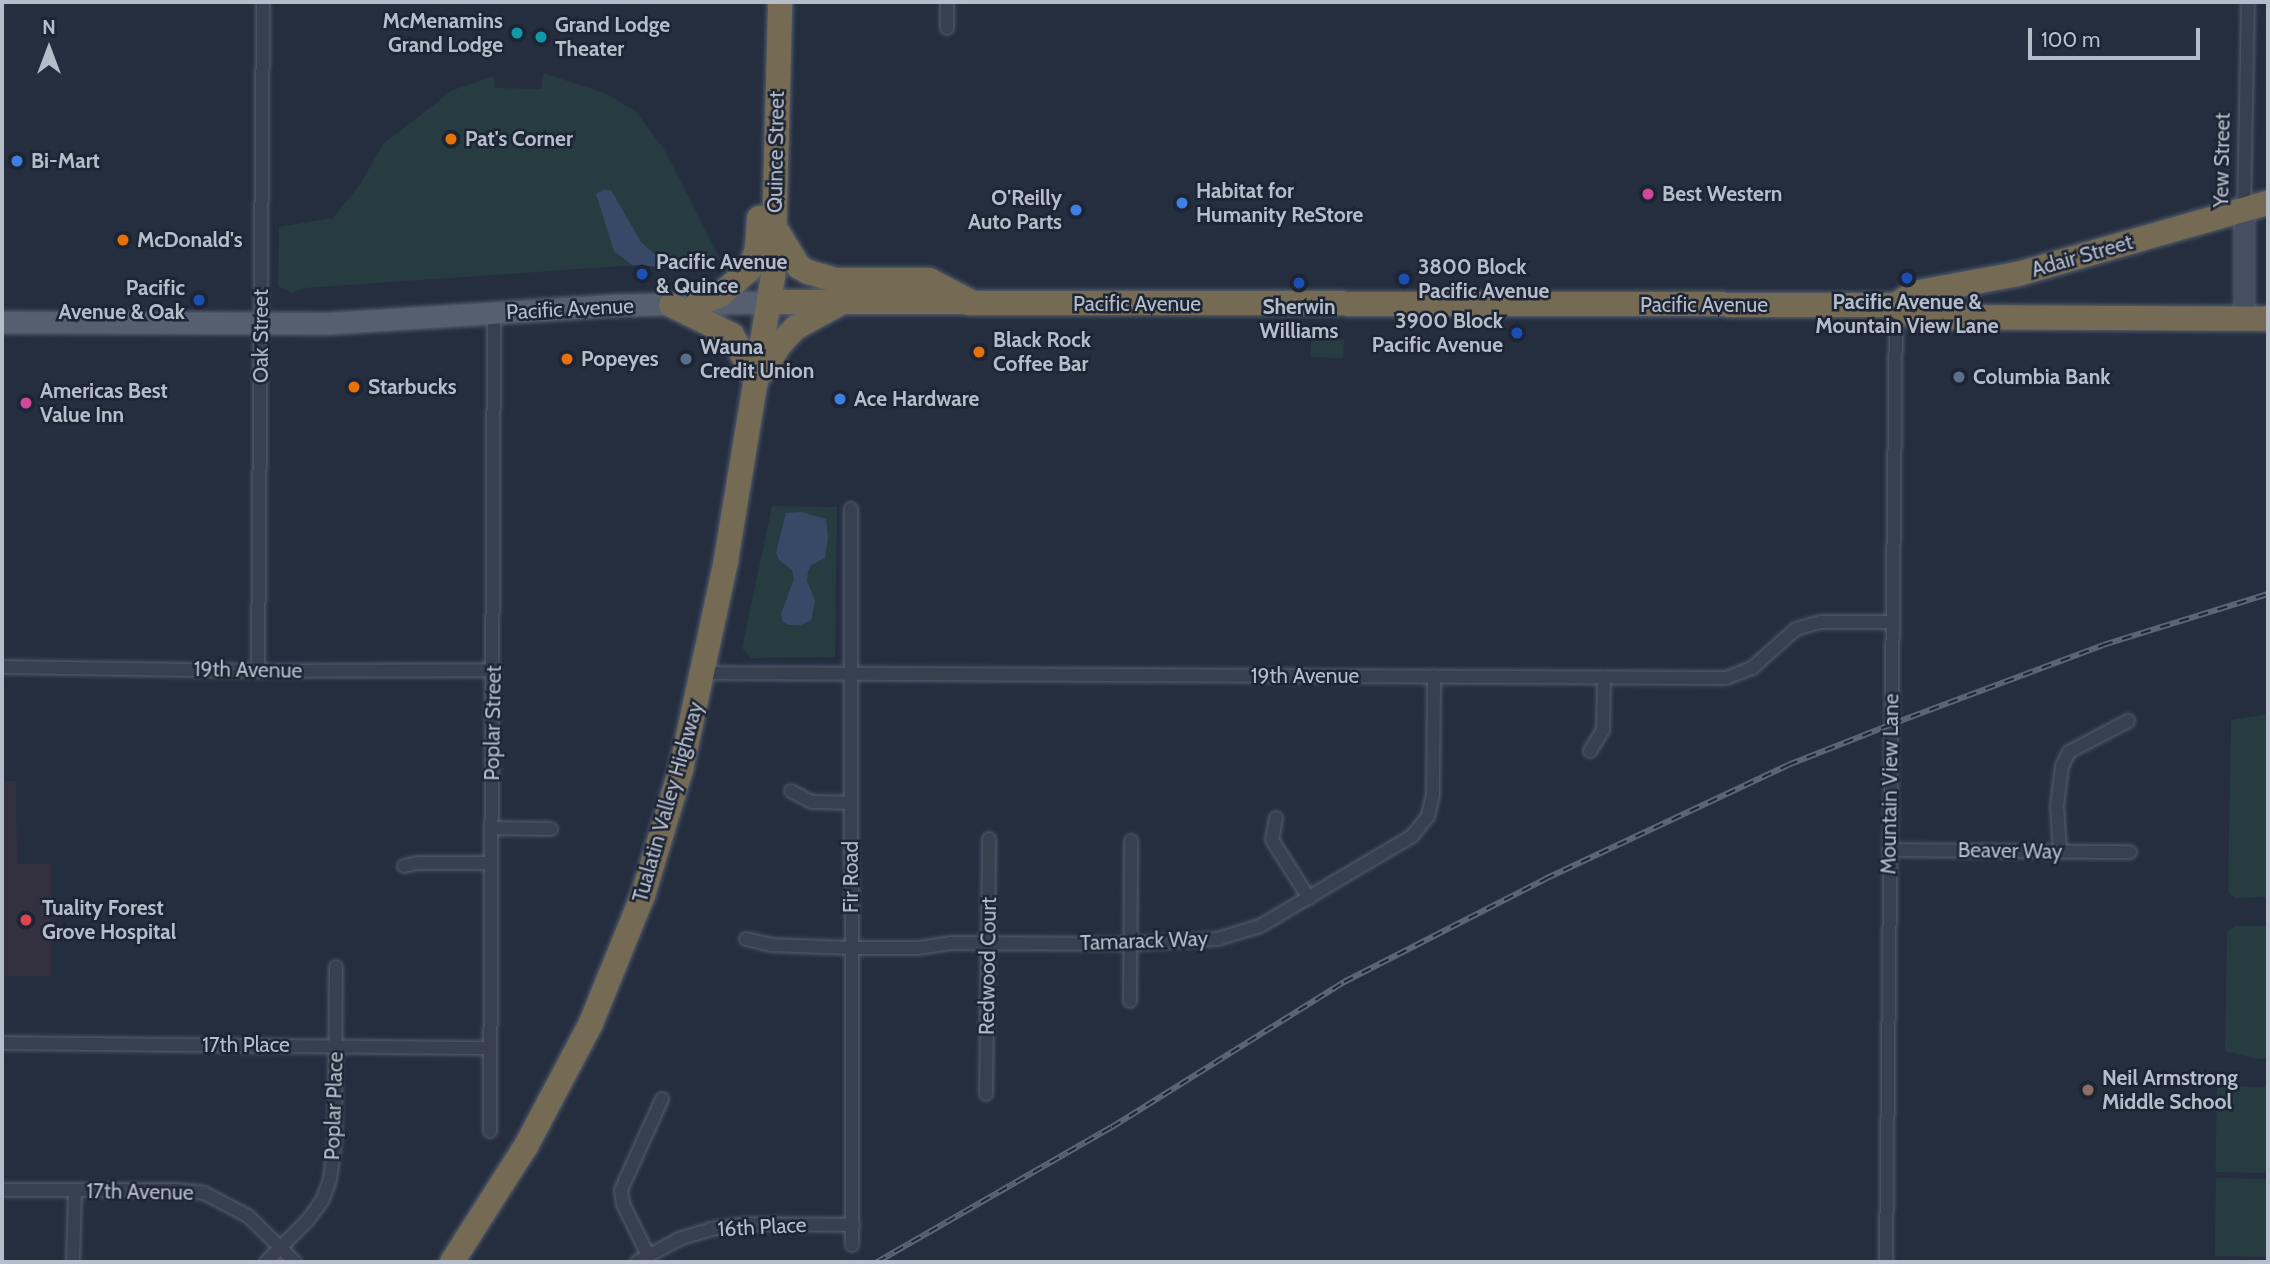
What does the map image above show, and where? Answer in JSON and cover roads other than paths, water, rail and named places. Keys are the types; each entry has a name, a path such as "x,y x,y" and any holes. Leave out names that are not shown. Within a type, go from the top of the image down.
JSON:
{"highway":[{"name":"Quince Street","path":"769,302 774,226 780,2"},
{"path":"697,303 730,287 749,270 754,260 758,230 760,160 777,131"},
{"name":"Adair Street","path":"1896,305 1914,293 2018,274 2268,203"},
{"path":"774,226 799,267 808,272 836,280 929,280 973,303"},
{"name":"Pacific Avenue","path":"769,302 1896,305 1915,317 2256,319"},
{"name":"Tualatin Valley Highway","path":"452,1262 526,1146 566,1074 610,981 643,895 667,822 702,673 769,302"},
{"path":"671,305 732,335 756,381 781,343 795,328 840,303"}],"main road":[{"name":"Pacific Avenue","path":"2,322 261,324 697,303 769,302"}],"street":[{"name":"Oak Street","path":"258,671 262,2"},
{"path":"947,2 947,28"},
{"name":"Yew Street","path":"2248,2 2244,211 2256,319"},
{"name":"Mountain View Lane","path":"1886,1262 1896,305"},
{"name":"Poplar Street","path":"490,1131 494,314"},
{"name":"Fir Road","path":"851,509 851,948 854,1019 852,1245"},
{"name":"19th Avenue","path":"702,673 1726,678 1752,668 1796,629 1821,622 1891,622"},
{"name":"19th Avenue","path":"2,667 258,671 494,670"},
{"name":"Tamarack Way","path":"746,939 771,945 851,948 988,943 1130,944 1217,939 1260,926 1412,836 1428,816 1433,795 1434,676"},
{"path":"1590,751 1603,730 1604,677"},
{"path":"2060,852 2057,806 2062,766 2069,752 2128,721"},
{"path":"791,792 813,802 851,803"},
{"path":"1276,818 1272,840 1309,898"},
{"path":"491,828 551,829"},
{"name":"Redwood Court","path":"986,1094 989,839"},
{"path":"1130,1001 1131,841"},
{"name":"Beaver Way","path":"1889,850 2130,852"},
{"path":"404,866 417,863 491,863"},
{"name":"Poplar Place","path":"266,1262 308,1220 322,1201 330,1180 335,1142 336,967"},
{"name":"17th Place","path":"2,1043 490,1048"},
{"path":"642,1259 622,1203 621,1190 662,1099"},
{"name":"17th Avenue","path":"2,1190 177,1190 204,1193 248,1216 295,1262"},
{"path":"73,1262 75,1190"},
{"name":"16th Place","path":"642,1259 679,1239 711,1229 747,1224 853,1225"}],"water":[{"path":"611,190 641,242 662,261 664,267 632,265 614,251 596,194"},
{"path":"801,512 826,519 828,538 825,558 811,565 808,571 807,581 815,601 811,620 801,625 789,625 783,622 781,614 794,579 792,570 779,560 776,552 786,513"}],"railway":[{"path":"877,1262 1112,1127 1344,982 1545,879 1788,765 1892,724 2103,645 2268,594"}],"place":[{"name":"McMenamins Grand Lodge","path":"517,33"},
{"name":"Grand Lodge Theater","path":"541,37"},
{"name":"Pat's Corner","path":"451,139"},
{"name":"Bi-Mart","path":"17,161"},
{"name":"Best Western","path":"1648,194"},
{"name":"Habitat for Humanity ReStore","path":"1182,203"},
{"name":"O'Reilly Auto Parts","path":"1076,210"},
{"name":"McDonald's","path":"123,240"},
{"name":"Pacific Avenue & Quince","path":"642,274"},
{"name":"Pacific Avenue & Mountain View Lane","path":"1907,278"},
{"name":"3800 Block Pacific Avenue","path":"1404,279"},
{"name":"Sherwin Williams","path":"1299,283"},
{"name":"Pacific Avenue & Oak","path":"199,300"},
{"name":"3900 Block Pacific Avenue","path":"1517,333"},
{"name":"Black Rock Coffee Bar","path":"979,352"},
{"name":"Popeyes","path":"567,359"},
{"name":"Wauna Credit Union","path":"686,359"},
{"name":"Columbia Bank","path":"1959,377"},
{"name":"Starbucks","path":"354,387"},
{"name":"Ace Hardware","path":"840,399"},
{"name":"Americas Best Value Inn","path":"26,403"},
{"name":"Tuality Forest Grove Hospital","path":"26,920"},
{"name":"Neil Armstrong Middle School","path":"2088,1090"}]}
